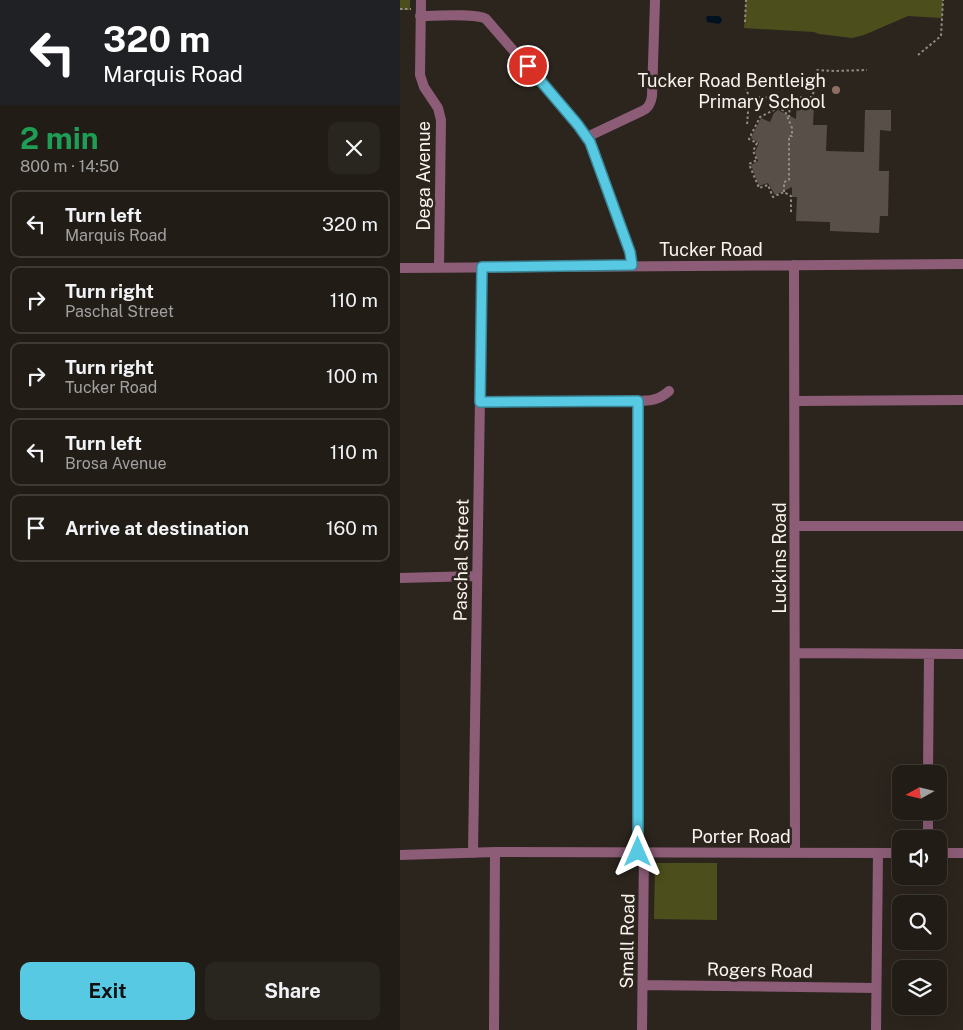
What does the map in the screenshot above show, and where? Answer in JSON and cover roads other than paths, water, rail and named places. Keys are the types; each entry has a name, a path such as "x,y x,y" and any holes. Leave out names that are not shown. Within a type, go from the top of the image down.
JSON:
{"street":[{"name":"Dega Avenue","path":"421,0 420,75 424,88 438,108 440,120 439,267"},
{"path":"586,137 646,109 650,104 652,96 655,0"},
{"path":"420,16 478,16 486,19 578,125 593,148 630,252 632,265"},
{"name":"Tucker Road","path":"400,268 963,264"},
{"name":"Luckins Road","path":"794,265 795,852"},
{"name":"Paschal Street","path":"473,853 482,267"},
{"path":"480,402 638,401 655,400 669,391"},
{"path":"795,401 963,400"},
{"name":"Small Road","path":"638,401 642,1030"},
{"path":"795,526 963,526"},
{"path":"400,578 477,576"},
{"path":"795,653 963,654"},
{"path":"928,765 929,654"},
{"path":"494,1030 495,852"},
{"name":"Porter Road","path":"400,855 495,852 892,853"},
{"path":"876,1030 878,853"},
{"path":"947,853 963,853"},
{"name":"Rogers Road","path":"643,985 876,988"}],"water":[{"path":"719,16 722,21 719,24 707,22 706,17"}],"place":[{"name":"Tucker Road Bentleigh Primary School","path":"836,90"}]}
